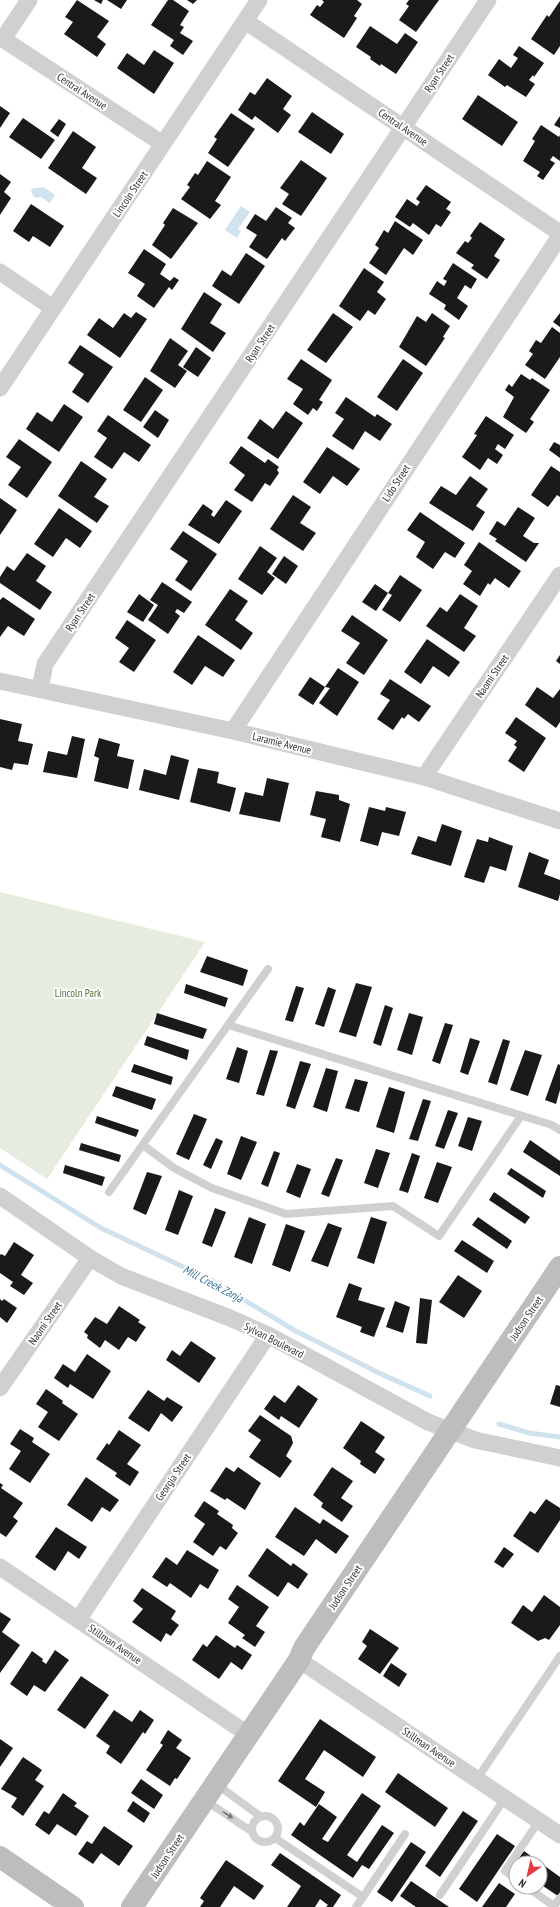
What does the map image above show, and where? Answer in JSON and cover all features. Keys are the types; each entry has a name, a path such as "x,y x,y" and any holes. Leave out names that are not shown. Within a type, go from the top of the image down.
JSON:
{"main road":[{"name":"Judson Street","path":"132,1907 249,1735 299,1660 304,1648 560,1267"},
{"path":"0,1858 74,1907"}],"street":[{"path":"2,38 29,0"},
{"name":"Lincoln Street","path":"0,388 259,0"},
{"name":"Ryan Street","path":"40,689 45,664 488,0"},
{"name":"Central Avenue","path":"245,22 404,127 560,235"},
{"name":"Central Avenue","path":"2,38 163,144"},
{"name":"Lido Street","path":"233,731 560,235"},
{"path":"0,272 53,308"},
{"name":"Naomi Street","path":"424,777 560,575"},
{"name":"Laramie Avenue","path":"0,681 233,731 424,777 560,821"},
{"name":"Sylvan Boulevard","path":"0,1196 90,1258 121,1276 230,1318 268,1335 428,1422 475,1440 560,1458"},
{"name":"Naomi Street","path":"0,1388 90,1258"},
{"name":"Georgia Street","path":"78,1620 268,1335"},
{"name":"Stillman Avenue","path":"0,1567 249,1735"},
{"name":"Stillman Avenue","path":"299,1660 560,1835"}],"lane":[{"path":"109,1192 268,969"},
{"path":"228,1025 552,1125 560,1130"},
{"path":"143,1145 174,1168 212,1188 286,1214 393,1206 439,1236 521,1116"},
{"path":"477,1779 560,1656"},
{"path":"210,1792 260,1816 269,1816 275,1821 278,1830 275,1838 267,1842 258,1841 251,1831 210,1792"},
{"path":"440,1895 505,1798"},
{"path":"251,1831 253,1822 260,1816"},
{"path":"516,1855 539,1821"},
{"path":"356,1907 405,1834"},
{"path":"275,1838 363,1897"},
{"path":"538,1895 554,1906 560,1898"}],"green space":[{"name":"Lincoln Park","path":"0,892 205,942 47,1179 0,1148"}],"water":[{"path":"43,187 55,195 50,203 41,197 36,198 33,196 31,189"},
{"path":"241,206 250,212 238,229 241,231 237,238 225,230"}],"building":[{"path":"77,0 109,21 97,37 106,44 97,57 64,34 73,22 65,17"},
{"path":"94,0 103,0 101,4"},
{"path":"107,0 127,0 121,9"},
{"path":"168,0 173,0 189,11 180,25 184,27 180,33 193,41 183,55 170,46 174,40 151,25"},
{"path":"187,0 197,0 193,4"},
{"path":"322,0 357,0 362,4 354,16 357,18 344,38 310,15 317,5 320,7 324,2"},
{"path":"409,0 439,0 416,32 399,20 409,6 406,4"},
{"path":"560,1 560,46 554,55 531,39 547,15 549,17"},
{"path":"370,26 397,44 405,33 418,42 396,74 381,64 380,66 370,59 371,57 356,47"},
{"path":"519,46 544,63 534,77 533,75 529,80 535,84 526,97 507,85 505,87 488,75 499,59 511,68 518,58 513,55"},
{"path":"154,50 174,63 154,94 117,68 127,53 144,65"},
{"path":"267,78 292,96 283,109 291,115 278,133 255,116 252,120 238,110 250,92 255,95"},
{"path":"478,95 518,122 502,146 462,119"},
{"path":"0,106 10,113 0,128"},
{"path":"312,112 344,134 331,154 298,132"},
{"path":"231,113 255,129 228,167 208,153 217,139 214,137"},
{"path":"560,116 560,128 554,125"},
{"path":"23,118 55,140 41,159 9,137"},
{"path":"59,119 66,124 58,137 50,131"},
{"path":"541,125 559,137 560,135 560,161 553,156 550,160 555,163 543,180 537,176 540,172 523,161 535,141 532,139"},
{"path":"73,131 96,147 82,168 97,178 86,194 48,168"},
{"path":"301,160 327,178 301,216 282,204 289,194 280,188"},
{"path":"207,161 231,177 215,201 221,205 210,219 181,199 190,187 187,185 195,173 198,175"},
{"path":"0,174 11,182 4,192 11,198 0,215"},
{"path":"426,185 451,202 446,209 451,212 441,227 436,224 429,235 413,223 410,227 395,217 407,199 417,206 420,202 416,199"},
{"path":"31,204 64,226 50,247 33,236 29,242 13,231"},
{"path":"276,207 292,218 288,223 295,228 285,241 282,238 267,259 249,247 257,235 246,228 255,214 266,221"},
{"path":"173,208 198,223 171,259 152,245 165,225 163,223"},
{"path":"395,221 423,240 413,255 404,248 386,275 369,263 379,248 375,245 384,230 388,233"},
{"path":"480,222 505,239 494,256 500,260 487,279 471,268 474,265 456,253 465,241 468,243 472,238 470,236"},
{"path":"144,249 166,264 160,274 170,281 174,277 179,280 172,290 169,287 154,308 137,296 145,284 128,273"},
{"path":"246,253 265,266 239,304 212,286 222,270 231,276"},
{"path":"453,263 477,279 471,289 465,285 457,298 468,306 459,320 444,309 446,305 429,294 437,281 444,286 447,281 443,279"},
{"path":"364,268 384,282 377,292 386,299 375,315 368,310 360,321 339,306"},
{"path":"204,292 222,304 210,323 226,333 213,352 181,329"},
{"path":"136,312 147,319 120,358 87,335 99,318 113,328 124,313 131,318"},
{"path":"333,313 353,327 326,363 307,350"},
{"path":"432,313 450,326 443,337 445,338 426,366 399,347 417,316 426,322"},
{"path":"560,313 560,327 553,322"},
{"path":"552,327 560,333 560,357 545,379 525,365 533,354 529,351 536,340 541,343"},
{"path":"170,338 188,351 178,365 187,371 175,388 150,371"},
{"path":"80,345 113,367 88,403 72,392 84,374 68,363"},
{"path":"196,347 211,358 198,377 183,367"},
{"path":"301,359 332,380 319,400 323,402 317,411 313,408 308,415 293,404 303,389 287,379"},
{"path":"403,359 423,373 397,411 377,397"},
{"path":"521,374 530,380 532,378 550,390 530,419 534,422 526,433 503,417 514,397 505,390 509,384 512,387"},
{"path":"145,377 163,390 141,422 123,410"},
{"path":"346,397 375,417 377,414 392,424 380,441 365,431 353,450 332,436 344,419 335,413"},
{"path":"64,404 83,417 59,452 26,429 37,412 52,422"},
{"path":"155,410 169,420 158,438 143,427"},
{"path":"286,411 303,423 278,459 247,438 260,419 273,429"},
{"path":"108,415 151,445 139,462 124,452 112,469 94,457 107,438 97,431"},
{"path":"486,416 514,435 505,449 498,444 495,449 503,455 497,464 488,458 480,470 462,457 477,435 474,434"},
{"path":"19,439 52,462 27,498 8,485 21,467 6,457"},
{"path":"554,442 560,445 560,458 549,450"},
{"path":"241,446 265,463 268,459 279,467 277,470 279,473 270,486 265,483 252,502 234,490 245,475 229,463"},
{"path":"327,447 360,469 347,486 333,476 320,494 303,482"},
{"path":"81,461 107,479 94,497 109,506 97,523 58,496"},
{"path":"551,466 560,472 560,497 557,495 548,507 531,495"},
{"path":"470,476 488,489 476,506 485,512 473,531 429,503 441,486 456,495"},
{"path":"293,495 311,507 300,523 316,533 303,551 270,529"},
{"path":"0,498 17,510 0,535"},
{"path":"226,500 242,511 219,544 188,525 203,504 213,511 211,515 214,517"},
{"path":"518,507 535,518 523,536 534,543 539,543 526,562 495,541 497,539 489,534 497,521 505,526"},
{"path":"59,508 92,531 80,548 66,538 53,557 34,544"},
{"path":"420,512 465,543 455,558 445,552 433,569 416,557 425,542 407,530"},
{"path":"183,531 217,554 191,591 175,580 188,561 170,549"},
{"path":"479,542 521,571 509,588 495,578 490,585 488,583 480,596 463,584 472,571 464,565"},
{"path":"260,546 277,558 267,572 275,578 262,595 238,579"},
{"path":"27,553 46,566 36,581 52,592 40,610 0,583 0,577 7,566 14,571"},
{"path":"284,556 298,566 286,584 272,574"},
{"path":"400,575 422,590 400,622 382,610 392,595 388,593"},
{"path":"162,582 192,602 184,613 177,609 175,612 180,616 168,634 148,620 158,605 150,600"},
{"path":"375,584 388,593 376,611 362,602"},
{"path":"230,589 248,601 235,620 253,633 241,650 205,625"},
{"path":"139,594 154,605 143,622 127,612"},
{"path":"460,594 478,606 464,628 476,636 464,652 426,626 440,607 447,612"},
{"path":"3,597 35,619 24,636 8,626 0,637 0,600"},
{"path":"352,615 388,640 364,675 346,663 360,643 341,631"},
{"path":"127,620 156,640 134,672 119,662 129,648 115,638"},
{"path":"198,635 235,660 223,677 205,666 192,685 173,672"},
{"path":"427,639 460,662 449,677 433,666 421,684 404,672"},
{"path":"560,655 560,664 556,661"},
{"path":"338,668 359,682 337,716 319,703 330,688 325,687"},
{"path":"310,677 325,687 313,705 298,695"},
{"path":"390,679 431,706 419,722 408,714 404,719 402,717 393,730 377,719 390,700 380,694"},
{"path":"537,687 553,698 560,689 560,722 556,728 525,705"},
{"path":"516,717 546,738 524,772 508,761 517,747 514,745 517,741 505,733"},
{"path":"0,719 22,724 18,741 33,744 28,765 14,763 12,770 0,767"},
{"path":"72,736 85,739 77,778 43,772 48,751 67,755"},
{"path":"99,738 120,744 117,756 134,760 128,789 94,781 99,758 94,756"},
{"path":"171,755 189,760 179,800 139,790 144,769 166,775"},
{"path":"198,768 219,772 217,783 236,788 230,812 190,802"},
{"path":"267,778 289,783 280,822 239,814 245,792 263,796"},
{"path":"316,791 339,795 339,800 350,804 340,842 321,837 326,819 310,815"},
{"path":"369,807 385,811 386,807 406,812 399,836 382,832 378,846 360,841"},
{"path":"442,824 462,831 451,866 411,854 418,836 436,842"},
{"path":"489,837 513,846 506,871 490,866 484,883 464,877 477,839 488,842"},
{"path":"529,852 549,860 544,874 560,880 560,894 558,901 518,887"},
{"path":"207,956 248,970 243,986 200,972"},
{"path":"356,983 372,987 356,1037 339,1032"},
{"path":"186,984 228,998 225,1007 184,993"},
{"path":"296,986 304,988 293,1022 285,1020"},
{"path":"328,987 336,990 324,1027 315,1024"},
{"path":"385,1005 393,1008 381,1046 373,1043"},
{"path":"157,1013 207,1029 203,1039 154,1024"},
{"path":"409,1013 423,1017 412,1055 397,1050"},
{"path":"445,1023 453,1025 440,1064 432,1061"},
{"path":"147,1036 189,1050 187,1060 144,1045"},
{"path":"470,1038 480,1041 468,1075 460,1072"},
{"path":"503,1039 510,1041 497,1085 488,1082"},
{"path":"237,1047 248,1051 239,1083 226,1079"},
{"path":"270,1050 278,1051 264,1096 256,1094"},
{"path":"525,1050 542,1055 528,1096 510,1090"},
{"path":"300,1061 311,1064 295,1109 286,1106"},
{"path":"134,1064 173,1077 171,1085 131,1072"},
{"path":"558,1064 560,1065 560,1090 556,1104 545,1100"},
{"path":"326,1068 338,1071 327,1112 313,1107"},
{"path":"355,1079 368,1082 359,1112 345,1108"},
{"path":"116,1086 156,1099 152,1110 112,1096"},
{"path":"389,1087 405,1092 394,1133 376,1127"},
{"path":"423,1099 431,1101 418,1141 409,1139"},
{"path":"448,1110 458,1113 444,1149 435,1146"},
{"path":"194,1114 207,1119 189,1160 176,1154"},
{"path":"97,1116 139,1130 136,1137 95,1123"},
{"path":"468,1117 482,1121 472,1151 458,1146"},
{"path":"241,1136 257,1142 241,1180 227,1174"},
{"path":"216,1138 223,1141 211,1169 203,1165"},
{"path":"530,1140 560,1161 560,1176 523,1152"},
{"path":"81,1143 121,1155 119,1162 79,1150"},
{"path":"376,1149 390,1153 378,1188 364,1183"},
{"path":"274,1151 280,1153 268,1187 261,1184"},
{"path":"412,1153 420,1156 408,1193 399,1190"},
{"path":"336,1158 343,1160 329,1197 321,1194"},
{"path":"437,1162 452,1167 438,1203 424,1198"},
{"path":"297,1164 311,1169 300,1198 286,1192"},
{"path":"65,1165 105,1177 102,1186 63,1173"},
{"path":"511,1168 546,1191 543,1198 507,1174"},
{"path":"147,1172 162,1176 146,1215 133,1209"},
{"path":"179,1190 193,1196 178,1235 165,1230"},
{"path":"494,1192 530,1217 525,1224 489,1200"},
{"path":"215,1208 226,1212 212,1247 202,1243"},
{"path":"249,1217 266,1224 252,1264 234,1257"},
{"path":"371,1217 387,1222 374,1264 357,1258"},
{"path":"478,1217 512,1241 507,1249 472,1225"},
{"path":"328,1223 342,1228 328,1267 311,1261"},
{"path":"286,1224 305,1231 290,1272 272,1265"},
{"path":"462,1240 494,1261 487,1273 454,1251"},
{"path":"14,1242 34,1255 21,1275 33,1283 24,1295 10,1286 13,1282 0,1273 0,1255 5,1256"},
{"path":"458,1275 482,1291 464,1318 439,1302"},
{"path":"349,1283 362,1288 358,1300 385,1308 374,1337 360,1332 362,1327 336,1317"},
{"path":"420,1298 432,1300 427,1344 416,1343"},
{"path":"0,1299 2,1301 4,1299 17,1308 7,1323 0,1317"},
{"path":"395,1301 410,1307 403,1333 386,1327"},
{"path":"119,1306 140,1320 138,1322 146,1327 136,1342 128,1337 119,1350 105,1340 100,1348 87,1338 88,1335 84,1332 95,1317 107,1324"},
{"path":"191,1341 216,1358 199,1383 166,1360 172,1350 180,1356"},
{"path":"87,1354 111,1371 93,1399 70,1384 68,1388 54,1378 63,1364 75,1372"},
{"path":"298,1385 318,1399 299,1428 281,1416 279,1420 264,1409 274,1395 285,1403"},
{"path":"556,1385 560,1386 560,1407 550,1404"},
{"path":"46,1389 78,1414 59,1441 38,1427 48,1412 36,1404"},
{"path":"148,1390 164,1401 167,1397 183,1407 172,1422 161,1413 149,1432 128,1418"},
{"path":"260,1415 291,1436 293,1443 286,1456 292,1461 280,1478 249,1457 261,1440 248,1431"},
{"path":"361,1421 385,1437 375,1452 385,1459 375,1474 360,1464 361,1461 343,1448"},
{"path":"20,1429 34,1438 32,1442 50,1454 30,1483 9,1469 21,1451 10,1444"},
{"path":"119,1430 141,1445 127,1464 139,1472 130,1486 115,1476 117,1473 96,1459 107,1443 109,1445"},
{"path":"226,1467 234,1472 238,1467 261,1483 245,1510 227,1498 225,1500 210,1491"},
{"path":"332,1467 353,1481 341,1498 353,1506 342,1522 321,1507 323,1503 313,1495"},
{"path":"86,1477 119,1500 110,1512 102,1507 92,1522 67,1505"},
{"path":"0,1483 3,1485 1,1488 23,1503 13,1517 18,1521 6,1537 0,1533"},
{"path":"546,1499 560,1508 560,1520 538,1553 513,1536 530,1511 535,1514"},
{"path":"204,1501 219,1511 217,1514 233,1525 232,1528 238,1533 226,1550 220,1546 213,1556 193,1542 205,1524 194,1516"},
{"path":"295,1507 320,1524 323,1519 349,1536 336,1554 316,1539 304,1556 275,1537"},
{"path":"56,1527 87,1547 79,1559 68,1551 55,1571 35,1557"},
{"path":"504,1547 514,1554 503,1568 494,1562"},
{"path":"267,1548 291,1566 293,1563 308,1574 298,1589 288,1582 278,1597 248,1576"},
{"path":"187,1550 219,1570 208,1589 200,1584 191,1598 170,1583 167,1587 152,1577 166,1557 177,1565"},
{"path":"237,1585 269,1607 256,1626 265,1632 255,1647 242,1638 245,1635 228,1623 239,1607 228,1599"},
{"path":"142,1588 176,1611 171,1619 179,1625 171,1636 166,1633 161,1642 132,1622 143,1609 133,1601"},
{"path":"544,1595 560,1607 560,1625 549,1640 545,1638 538,1641 511,1623 523,1605 532,1612"},
{"path":"0,1612 11,1619 2,1632 20,1645 0,1673"},
{"path":"370,1629 399,1648 380,1674 358,1659 367,1646 362,1642"},
{"path":"216,1635 235,1648 237,1645 252,1655 242,1670 231,1662 219,1679 192,1660 203,1644 207,1647"},
{"path":"55,1650 69,1660 45,1692 34,1685 27,1696 10,1684 32,1651 43,1659 42,1661 46,1664"},
{"path":"391,1663 407,1674 399,1687 383,1676"},
{"path":"81,1676 109,1695 85,1729 57,1710"},
{"path":"114,1710 132,1722 140,1710 154,1720 145,1734 143,1732 121,1764 106,1753 110,1746 96,1736"},
{"path":"320,1719 376,1757 363,1777 324,1750 305,1779 325,1792 316,1807 278,1781"},
{"path":"168,1730 182,1740 176,1748 191,1758 177,1779 175,1778 170,1786 146,1770 163,1745 160,1743"},
{"path":"0,1739 13,1748 0,1767"},
{"path":"23,1757 42,1770 35,1780 44,1786 23,1816 11,1807 17,1798 1,1789"},
{"path":"398,1773 448,1808 435,1827 385,1792"},
{"path":"141,1779 163,1795 154,1809 131,1793"},
{"path":"63,1793 77,1803 74,1806 89,1816 76,1836 57,1824 49,1835 35,1825 44,1811 49,1814"},
{"path":"362,1793 381,1806 347,1855 357,1862 382,1825 394,1833 369,1869 362,1865 353,1878 291,1835 300,1822 304,1826 319,1804 337,1817 322,1839 328,1842"},
{"path":"133,1801 150,1813 144,1823 127,1811"},
{"path":"463,1811 478,1821 440,1877 425,1866"},
{"path":"104,1826 133,1846 119,1866 101,1853 93,1864 78,1854 87,1841 92,1844"},
{"path":"497,1834 515,1846 477,1902 459,1889"},
{"path":"411,1842 426,1852 392,1902 377,1892"},
{"path":"524,1851 530,1855 521,1855"},
{"path":"280,1853 341,1895 333,1907 326,1907 328,1905 320,1899 315,1907 287,1907 301,1886 271,1865"},
{"path":"226,1860 264,1886 254,1900 234,1886 220,1907 200,1907 204,1901 200,1898"},
{"path":"548,1868 560,1877 560,1892 558,1896 548,1889"},
{"path":"411,1881 449,1907 416,1907 400,1896"},
{"path":"499,1883 508,1889 508,1895 514,1895 506,1907 482,1907"}],"waterway":[{"name":"Mill Creek Zanja","path":"0,1165 101,1228 211,1280 294,1330 379,1373 430,1396"},
{"name":"Mill Creek Zanja","path":"499,1424 529,1433 560,1437"}]}
